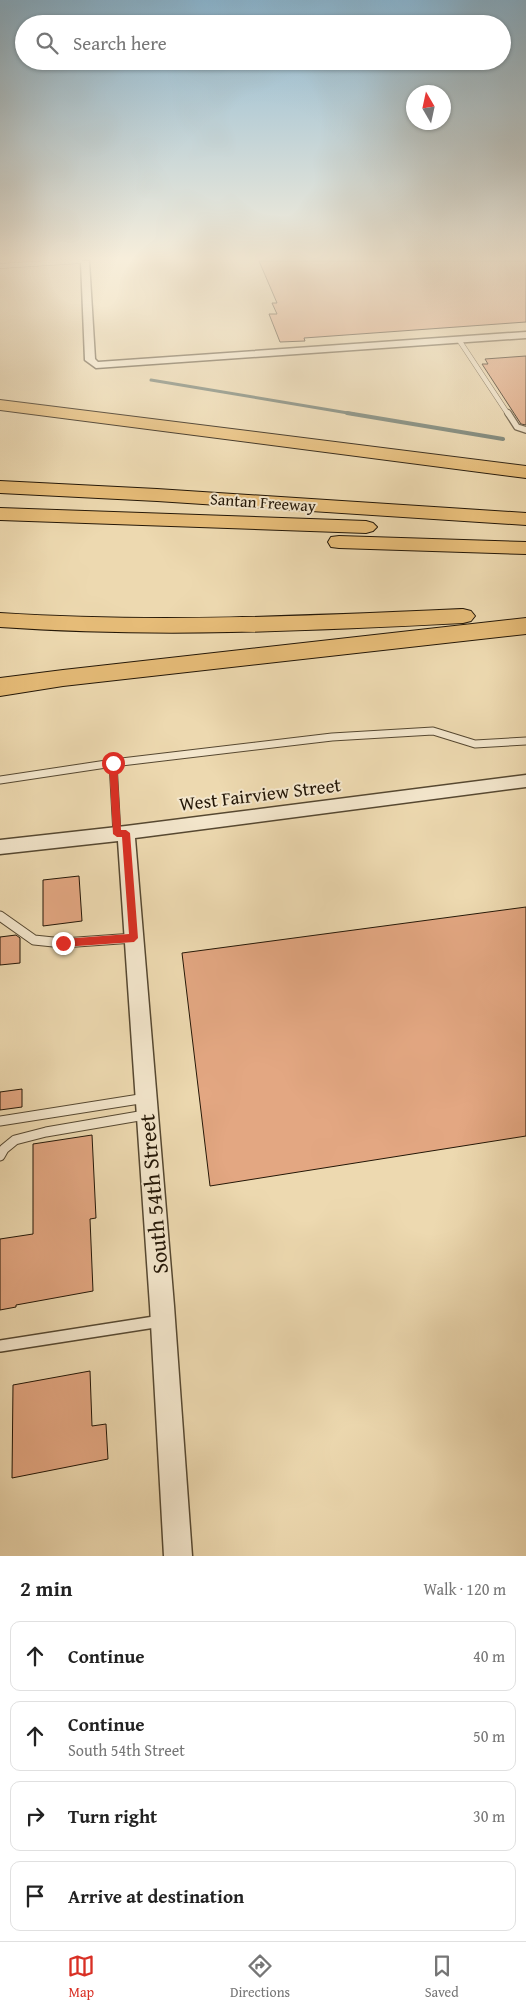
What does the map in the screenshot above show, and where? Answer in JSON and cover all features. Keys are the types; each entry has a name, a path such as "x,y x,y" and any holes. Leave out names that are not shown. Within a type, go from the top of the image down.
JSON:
{"highway":[{"path":"0,406 526,472"},
{"path":"0,415 195,430"},
{"name":"Santan Freeway","path":"0,487 157,494 526,519"},
{"path":"0,506 526,524"},
{"path":"0,514 526,535"},
{"name":"Santan Freeway","path":"0,530 526,548"},
{"path":"0,620 108,626 200,627 526,613"},
{"path":"0,687 72,677 526,626"}],"street":[{"path":"89,334 90,360 96,365 526,335"},
{"name":"West Fairview Street","path":"0,847 122,834 526,781"},
{"name":"South 54th Street","path":"122,834 134,938 163,1321 178,1556"}],"lane":[{"path":"460,340 517,427 526,430"},
{"path":"0,780 113,763 332,737 433,731 475,744 526,741"},
{"path":"113,763 122,834"},
{"path":"0,916 34,940 63,943 134,938"},
{"path":"0,1121 146,1106"},
{"path":"0,1156 4,1149 15,1140 146,1106"},
{"path":"0,1346 163,1321"}],"building":[{"path":"277,334 365,334 304,338 305,341 280,342"},
{"path":"526,356 526,425 521,424 482,364 488,364 485,359"},
{"path":"79,876 82,921 43,926 43,880"},
{"path":"526,907 526,1136 210,1186 182,953"},
{"path":"16,935 20,938 20,963 0,965 0,937"},
{"path":"22,1089 22,1107 0,1110 0,1092"},
{"path":"92,1135 96,1218 90,1219 93,1291 16,1305 16,1307 0,1310 0,1239 33,1234 33,1144"},
{"path":"90,1371 92,1426 106,1424 108,1459 12,1478 13,1385"}],"waterway":[{"path":"151,380 354,414"},
{"path":"347,413 503,439"}],"route":[{"path":"63,943 134,938 126,833 117,834 113,763"}]}
